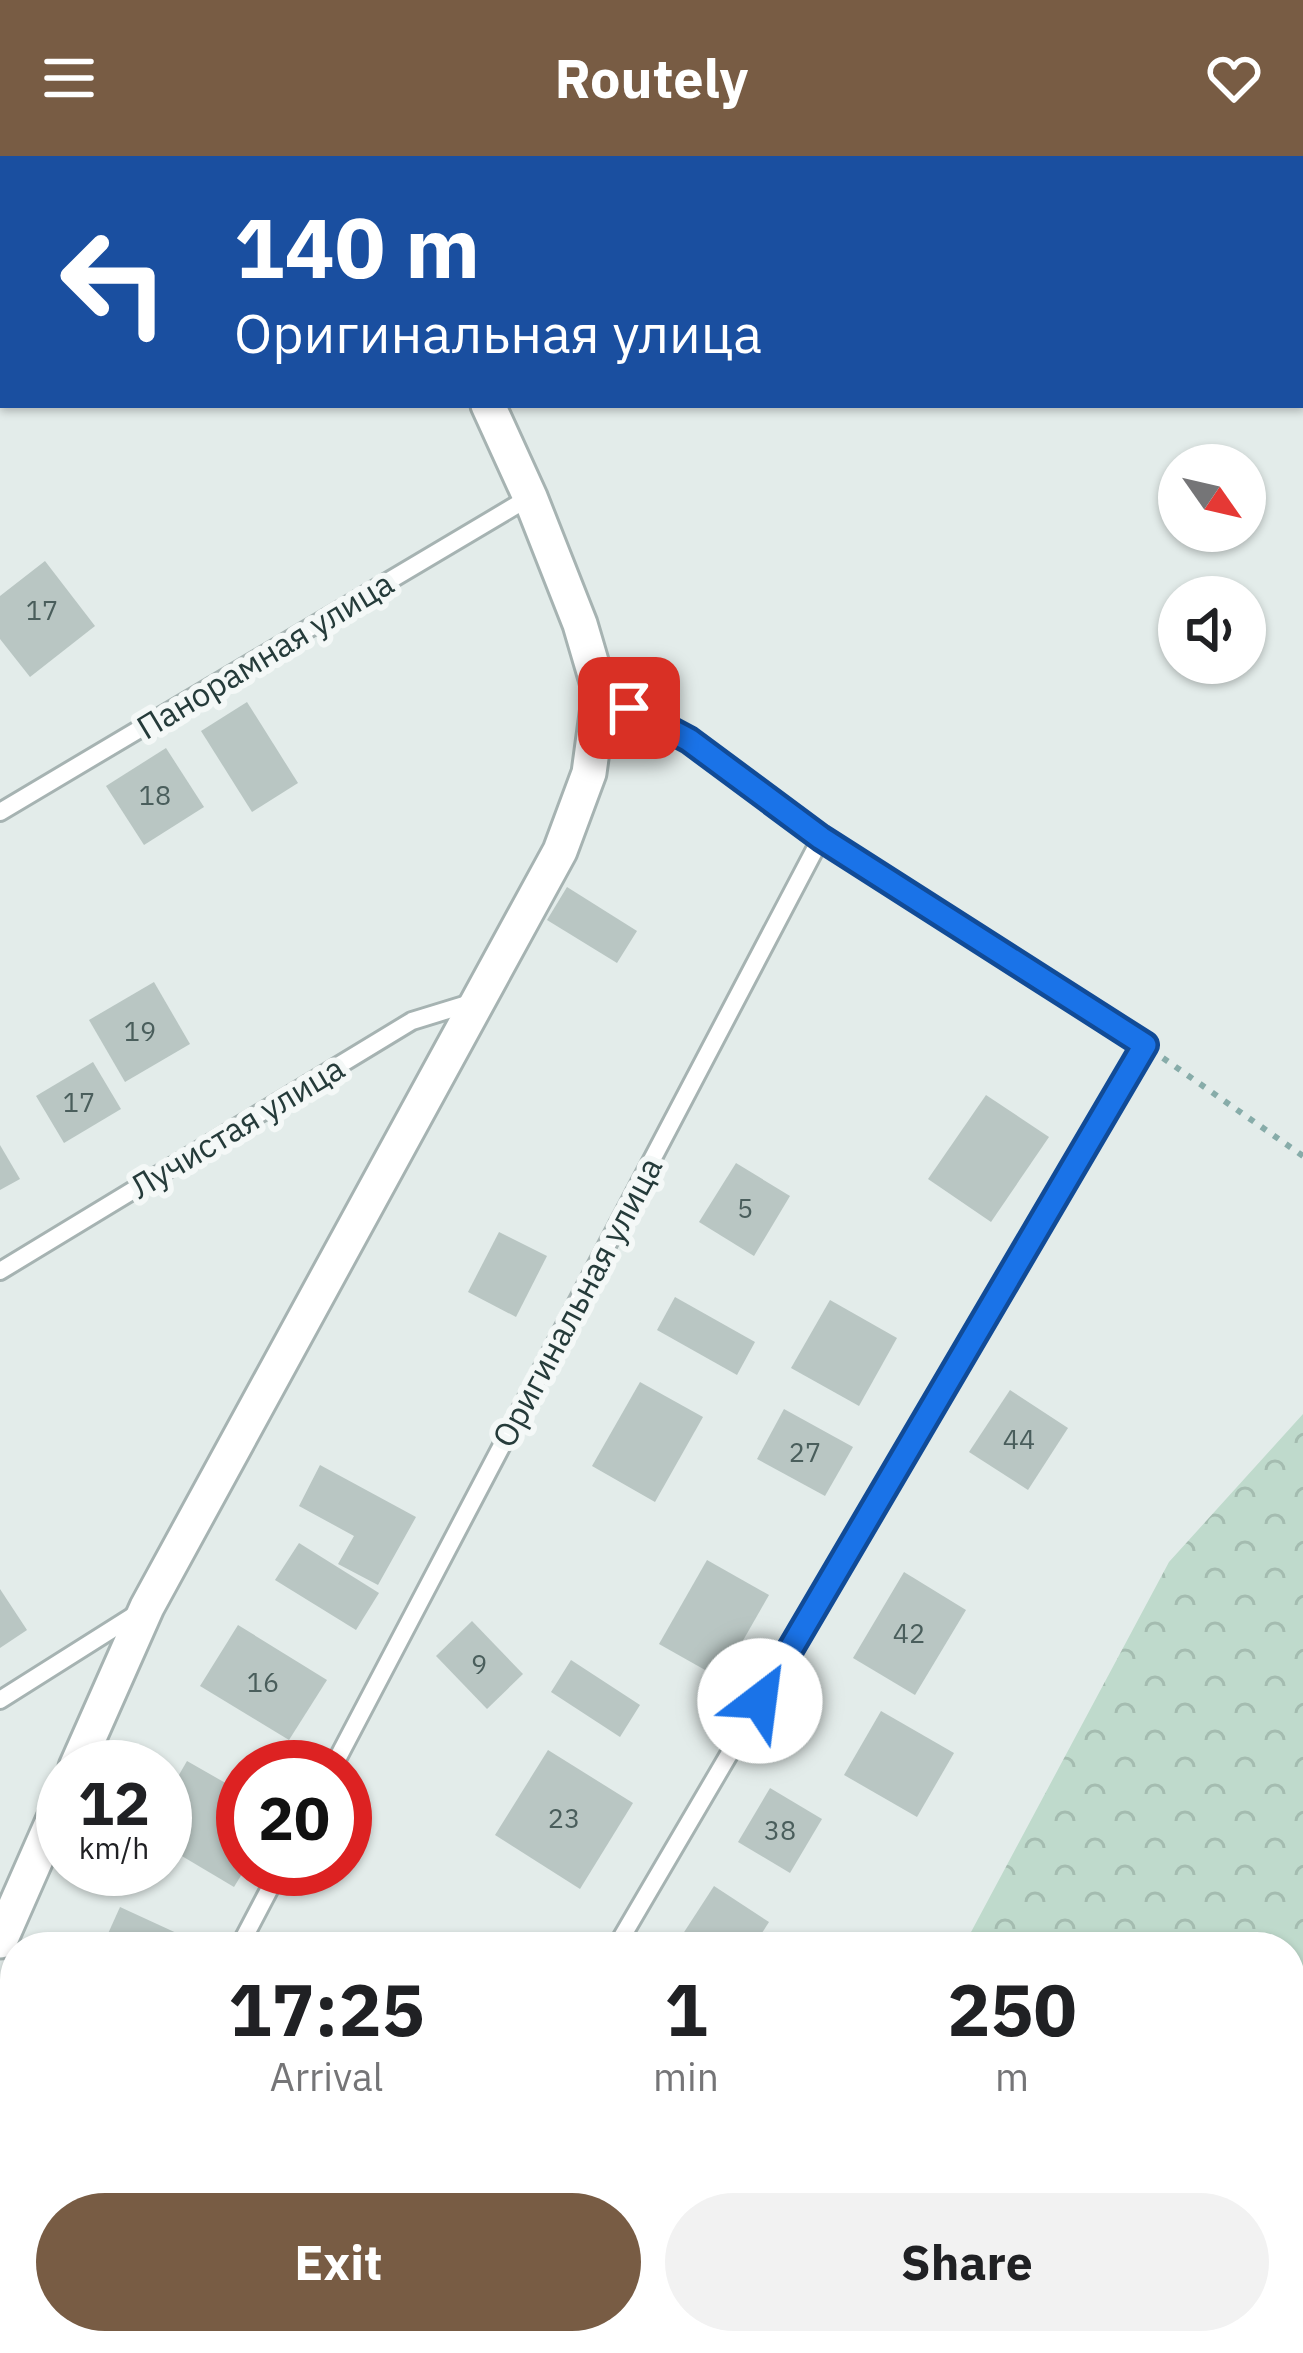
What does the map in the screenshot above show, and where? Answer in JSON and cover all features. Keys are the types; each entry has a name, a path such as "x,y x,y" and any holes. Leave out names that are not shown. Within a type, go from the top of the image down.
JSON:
{"street":[{"path":"88,1740 147,1607 560,851 589,773 600,692 580,624 489,408"},
{"path":"4,1932 36,1859"}],"lane":[{"name":"Панорамная улица","path":"0,812 530,497"},
{"path":"600,692 689,740 821,838 1145,1045 625,1932"},
{"name":"Оригинальная улица","path":"347,1740 821,838"},
{"name":"Лучистая улица","path":"0,1270 412,1021 481,1000"},
{"path":"0,1700 147,1607"},
{"path":"247,1932 266,1896"}],"path":[{"path":"1145,1045 1303,1156"}],"green space":[{"path":"1303,1414 1303,1932 971,1932 1169,1562"}],"building":[{"path":"45,561 95,626 30,677 0,639 0,596"},
{"path":"247,702 298,783 252,812 201,731"},
{"path":"166,748 204,807 144,845 106,786"},
{"path":"567,887 637,931 617,963 547,920"},
{"path":"154,982 190,1044 125,1082 89,1020"},
{"path":"93,1062 121,1109 64,1143 36,1096"},
{"path":"986,1095 1049,1137 991,1222 928,1179"},
{"path":"0,1145 20,1179 0,1190"},
{"path":"736,1163 790,1196 754,1256 699,1222"},
{"path":"499,1232 547,1256 516,1317 468,1292"},
{"path":"675,1297 755,1342 737,1375 657,1330"},
{"path":"830,1300 897,1338 859,1406 791,1368"},
{"path":"640,1382 703,1417 655,1502 592,1466"},
{"path":"1010,1390 1068,1428 1028,1490 969,1452"},
{"path":"784,1409 853,1447 825,1496 757,1459"},
{"path":"320,1465 416,1517 378,1585 338,1564 354,1536 299,1506"},
{"path":"299,1543 379,1593 356,1630 275,1580"},
{"path":"707,1560 769,1595 721,1679 659,1644"},
{"path":"904,1572 966,1610 915,1695 853,1658"},
{"path":"0,1589 27,1630 0,1648"},
{"path":"472,1621 523,1674 487,1709 436,1656"},
{"path":"238,1625 327,1680 289,1740 200,1686"},
{"path":"571,1660 640,1705 620,1737 551,1692"},
{"path":"881,1711 954,1753 917,1817 844,1775"},
{"path":"548,1750 633,1803 580,1889 495,1835"},
{"path":"192,1764 216,1778 216,1876 192,1862"},
{"path":"770,1788 822,1819 790,1873 738,1842"},
{"path":"714,1886 769,1922 763,1932 684,1932"},
{"path":"120,1907 174,1932 109,1932"}],"route":[{"path":"629,708 689,740 821,838 1145,1045 760,1701"}]}
